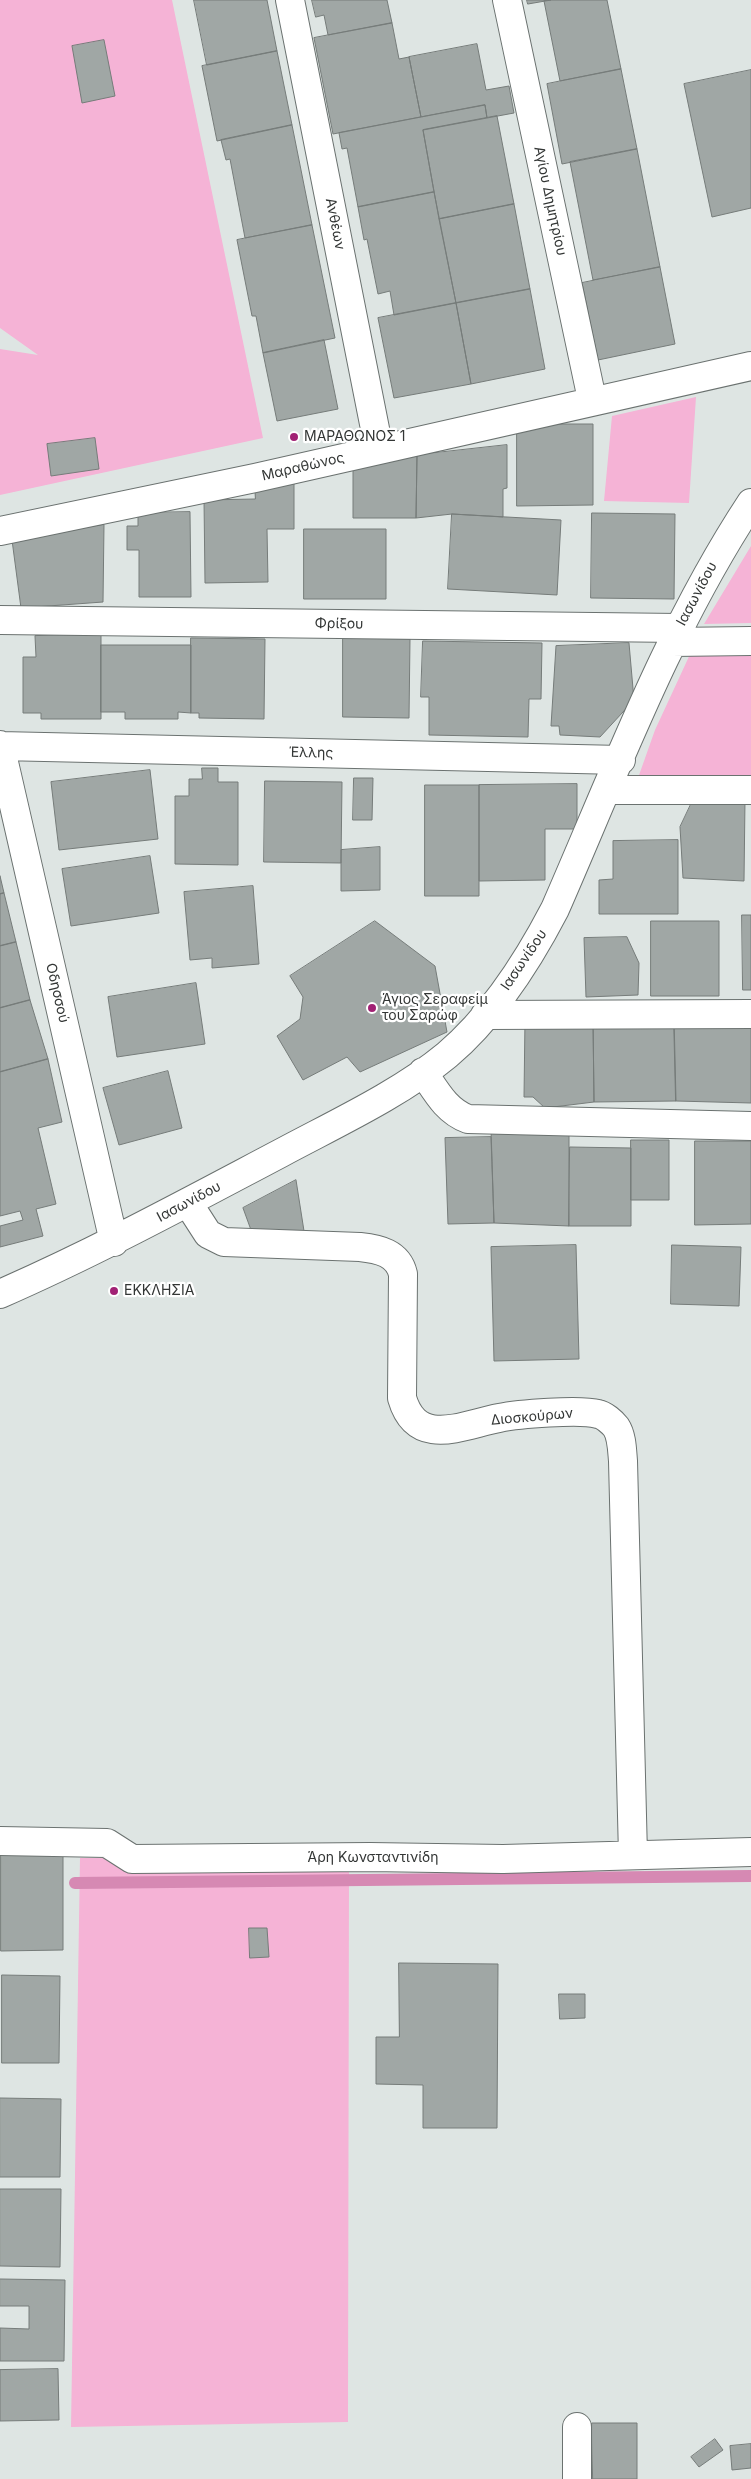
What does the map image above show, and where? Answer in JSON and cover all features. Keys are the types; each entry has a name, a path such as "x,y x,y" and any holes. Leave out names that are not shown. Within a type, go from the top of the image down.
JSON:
{"street":[{"name":"Ανθέων","path":"290,0 379,449"},
{"name":"Αγίου Δημητρίου","path":"506,0 590,390 590,402"},
{"name":"Μαραθώνος","path":"0,531 255,478 749,368"},
{"name":"Ιασωνίδου","path":"0,1294 114,1242 355,1114 423,1072 460,1043 485,1016 542,936 676,635 717,557 751,503"},
{"name":"Φρίξου","path":"0,620 676,635 751,641"},
{"name":"Έλλης","path":"0,746 621,760"},
{"name":"Οδησσού","path":"0,746 114,1242"},
{"path":"608,790 751,790"},
{"path":"485,1016 751,1014"},
{"path":"423,1072 447,1106 460,1116 468,1119 751,1126"},
{"name":"Διοσκούρων","path":"188,1203 208,1234 224,1242 360,1247 378,1249 396,1259 403,1274 402,1398 405,1409 412,1419 420,1425 428,1428 449,1430 500,1417 549,1413 589,1413 604,1416 616,1427 621,1439 624,1461 633,1855"},
{"name":"Άρη Κωνσταντινίδη","path":"0,1841 107,1843 132,1859 370,1857 503,1859 751,1852"},
{"path":"576,2479 577,2427"}],"shaded area":[{"path":"0,0 172,0 263,438 0,495 0,349 38,355 0,328"},
{"path":"696,397 689,503 604,501 612,416"},
{"path":"751,546 751,623 704,624"},
{"path":"692,650 751,650 751,778 638,778 655,730"},
{"path":"80,1858 349,1859 348,2422 71,2427"}],"building":[{"path":"194,0 267,0 277,51 207,65"},
{"path":"312,0 387,0 392,23 328,35 324,15 316,17"},
{"path":"527,0 551,0 528,4"},
{"path":"607,0 621,69 560,81 544,1"},
{"path":"392,23 399,59 409,57 421,117 333,134 314,38"},
{"path":"104,40 115,96 82,103 72,46"},
{"path":"477,44 486,90 509,86 514,113 487,118 485,105 421,117 409,57"},
{"path":"277,51 292,125 217,141 202,66"},
{"path":"621,69 637,149 562,164 547,84"},
{"path":"751,70 751,208 712,217 684,84"},
{"path":"485,105 487,118 423,130 434,192 358,207 347,148 342,149 339,133"},
{"path":"497,116 514,204 439,219 423,130"},
{"path":"292,125 312,225 245,238 230,159 226,160 221,140"},
{"path":"637,149 660,267 593,280 570,162"},
{"path":"434,192 456,303 394,315 390,291 378,294 367,239 364,240 358,207"},
{"path":"514,204 530,289 456,303 439,219"},
{"path":"312,225 335,338 263,353 256,316 252,316 237,240"},
{"path":"660,267 675,344 598,360 582,283"},
{"path":"530,289 545,369 471,384 456,303"},
{"path":"456,303 471,384 394,398 378,318"},
{"path":"324,340 338,409 277,421 263,353"},
{"path":"517,424 593,424 593,505 517,506"},
{"path":"95,438 99,469 51,476 47,444"},
{"path":"507,445 507,488 503,489 503,517 452,514 416,518 417,455"},
{"path":"417,455 416,518 353,518 353,465"},
{"path":"255,483 294,483 294,529 267,529 268,582 205,583 204,500 255,499"},
{"path":"190,512 191,597 139,597 139,550 127,550 127,526 138,526 138,513"},
{"path":"592,513 675,514 674,599 591,598"},
{"path":"452,514 561,520 557,595 448,589"},
{"path":"104,525 103,602 21,608 12,540"},
{"path":"304,529 386,529 386,599 304,599"},
{"path":"101,634 101,719 41,719 41,713 23,713 23,657 36,657 35,636"},
{"path":"191,638 265,639 264,719 199,718 199,713 191,713"},
{"path":"343,638 410,639 409,718 343,717"},
{"path":"423,641 542,643 541,699 529,699 528,737 429,735 429,697 421,697"},
{"path":"629,643 634,700 600,737 560,735 559,726 551,726 556,646"},
{"path":"101,645 191,645 191,713 178,712 178,719 125,719 125,712 101,712"},
{"path":"202,768 218,768 218,782 238,782 238,865 175,864 175,796 189,796 189,779 202,779"},
{"path":"150,770 158,839 59,850 51,782"},
{"path":"354,778 373,778 372,820 353,820"},
{"path":"265,781 342,782 341,863 264,862"},
{"path":"577,784 577,829 545,829 545,880 479,881 479,785"},
{"path":"425,785 479,785 479,896 425,896"},
{"path":"693,800 745,800 744,881 683,878 680,827"},
{"path":"678,840 678,914 599,914 599,880 613,879 613,841"},
{"path":"380,847 380,890 341,891 341,850"},
{"path":"150,856 159,913 71,926 62,869"},
{"path":"0,876 4,893 0,894"},
{"path":"253,886 259,964 212,968 212,958 190,960 184,892"},
{"path":"4,893 16,942 0,946 0,894"},
{"path":"742,915 751,915 751,990 743,990"},
{"name":"Άγιος Σεραφείμ του Σαρώφ","path":"375,921 435,966 447,1032 360,1072 347,1057 303,1080 277,1036 300,1019 303,997 290,976"},
{"path":"651,921 719,921 719,996 651,996"},
{"path":"627,937 639,963 638,995 586,997 584,938"},
{"path":"16,942 30,1000 0,1008 0,946"},
{"path":"196,983 205,1044 117,1057 108,997"},
{"path":"30,1000 48,1059 0,1072 0,1008"},
{"path":"674,1017 751,1018 751,1103 676,1101"},
{"path":"674,1017 676,1101 594,1102 593,1018"},
{"path":"593,1018 594,1102 545,1108 533,1097 524,1097 525,1019"},
{"path":"48,1059 62,1122 38,1128 56,1204 36,1209 43,1236 0,1247 0,1226 23,1220 20,1211 0,1216 0,1072"},
{"path":"168,1071 182,1128 119,1145 103,1088"},
{"path":"569,1128 569,1226 494,1223 491,1129"},
{"path":"491,1137 494,1223 448,1224 445,1138"},
{"path":"631,1140 669,1140 669,1200 631,1200"},
{"path":"695,1141 751,1141 751,1224 695,1225"},
{"path":"570,1147 631,1148 631,1226 569,1226"},
{"path":"296,1180 304,1231 251,1230 243,1208"},
{"path":"576,1245 579,1359 494,1361 491,1247"},
{"path":"672,1245 741,1247 739,1306 671,1304"},
{"path":"1,1845 63,1845 63,1950 1,1951"},
{"path":"249,1928 267,1928 269,1957 250,1958"},
{"path":"399,1963 498,1964 497,2128 423,2128 423,2085 376,2084 376,2037 399,2037"},
{"path":"2,1975 60,1976 59,2063 2,2063"},
{"path":"559,1994 585,1994 585,2018 560,2019"},
{"path":"0,2098 61,2099 60,2177 0,2177"},
{"path":"0,2189 61,2189 60,2267 0,2266"},
{"path":"0,2279 65,2280 64,2361 0,2361 0,2328 29,2329 29,2306 0,2306"},
{"path":"58,2369 59,2420 0,2421 0,2370"},
{"path":"592,2423 637,2423 637,2479 593,2479"},
{"path":"715,2439 723,2450 699,2467 691,2457"},
{"path":"751,2444 751,2468 732,2470 730,2446"}],"waterway":[{"path":"75,1883 751,1876"}],"place":[{"name":"ΜΑΡΑΘΩΝΟΣ 1","path":"294,437"},
{"name":"Άγιος Σεραφείμ του Σαρώφ","path":"372,1008"},
{"name":"ΕΚΚΛΗΣΙΑ","path":"114,1291"}]}
